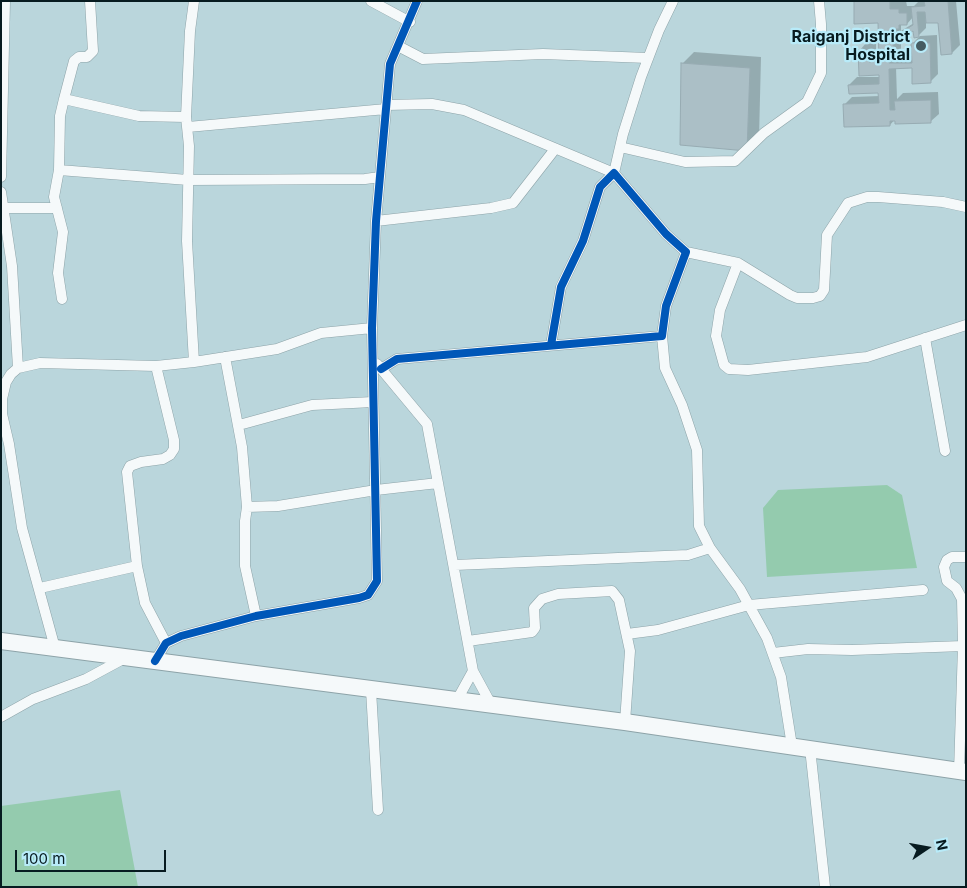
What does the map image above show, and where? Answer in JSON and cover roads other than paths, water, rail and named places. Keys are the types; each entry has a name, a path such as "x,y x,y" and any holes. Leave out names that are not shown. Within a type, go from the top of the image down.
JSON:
{"main road":[{"path":"1,641 625,722 962,772"}],"street":[{"path":"1,177 5,1"},
{"path":"62,299 58,273 63,232 54,197 59,170 59,128 74,61 79,57 88,57 93,51 90,1"},
{"path":"194,1 190,31 187,122 187,241 194,362"},
{"path":"371,1 410,22"},
{"path":"155,661 166,643 181,636 256,616 359,598 373,590 378,571 372,328 376,221 390,64 410,22 417,1"},
{"path":"551,345 561,287 583,241 600,187 614,172 648,58 673,1"},
{"path":"620,147 686,162 734,161 764,133 807,102 820,73 821,24 819,1"},
{"path":"398,46 423,59 543,54 648,58"},
{"path":"64,99 146,117 187,122 386,110 386,105"},
{"path":"386,105 432,104 464,110 614,172 666,234 686,252 738,263 797,298 820,296 824,290 827,235 848,203 867,197 878,197 943,202 966,207"},
{"path":"376,221 513,204 555,149"},
{"path":"59,170 188,180 365,179 380,177"},
{"path":"1,192 12,266 18,368"},
{"path":"4,208 57,208"},
{"path":"686,252 666,306 662,336 665,368 682,405 697,450 699,526 710,548 732,577 749,605 773,653 787,702 792,746"},
{"path":"738,263 720,310 716,336 724,365 729,369 748,370 867,357 966,324"},
{"path":"54,648 40,588 22,528 9,444 2,414 4,382 18,368 40,364 156,366 194,362 277,349 321,333 372,328"},
{"path":"381,369 397,359 662,336"},
{"path":"925,338 945,451"},
{"path":"225,357 239,425 248,507 245,521 244,559 256,616"},
{"path":"373,360 427,424 455,564 473,670 492,706"},
{"path":"156,366 174,440 174,449 170,456 130,466 127,472 137,566 145,603 166,643"},
{"path":"239,425 312,405 373,402"},
{"path":"248,507 278,506 376,490 438,483"},
{"path":"455,564 688,555 710,548"},
{"path":"962,772 962,599 956,588 947,581 944,567 947,560 952,557 966,557"},
{"path":"40,588 137,566"},
{"path":"627,634 658,630 749,605 922,590"},
{"path":"468,641 532,632 534,628 534,608 542,599 558,594 612,591 619,600 627,634 630,662 625,722"},
{"path":"773,653 808,649 852,650 963,646"},
{"path":"1,717 33,699 86,679 126,657"},
{"path":"457,700 473,670"},
{"path":"371,690 378,810"},
{"path":"810,748 825,887"}],"place":[{"name":"Raiganj District Hospital","path":"921,46"}]}
